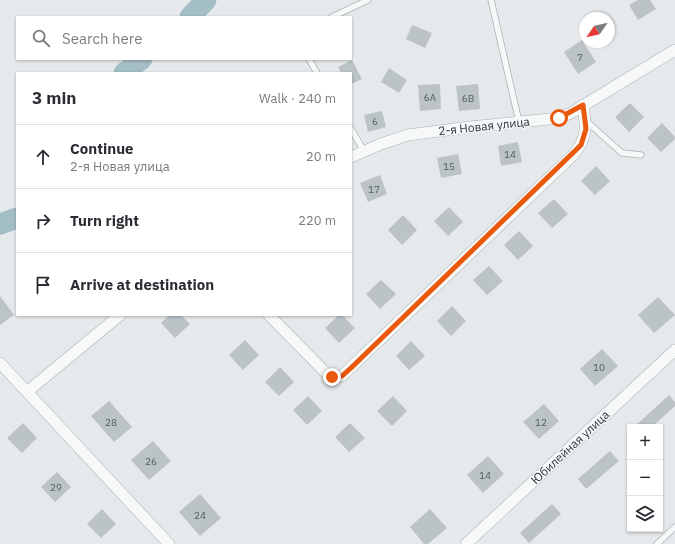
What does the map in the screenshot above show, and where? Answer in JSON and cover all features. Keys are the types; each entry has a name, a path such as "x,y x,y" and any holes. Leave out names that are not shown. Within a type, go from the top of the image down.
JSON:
{"street":[{"name":"2-я Новая улица","path":"352,156 408,135 559,118 675,50"},
{"path":"270,316 324,371 332,377 342,376 574,154 581,145 586,129 583,105"},
{"path":"28,391 119,316"},
{"name":"Юбилейная улица","path":"466,544 675,350"},
{"path":"0,363 28,391 169,544"}],"lane":[{"path":"334,16 368,0"},
{"path":"491,0 519,122"},
{"path":"310,60 316,72"},
{"path":"585,120 622,153 641,155"},
{"path":"352,131 364,151"},
{"path":"657,544 675,527"}],"building":[{"path":"638,0 650,0 656,9 638,20 629,5"},
{"path":"412,25 432,33 425,48 406,39"},
{"path":"579,42 579,48 587,48 596,62 578,74 564,52"},
{"path":"352,60 362,79 352,84 352,72 340,72 338,67"},
{"path":"389,68 407,80 399,93 381,82"},
{"path":"440,84 441,109 420,111 418,85"},
{"path":"478,84 480,109 459,111 456,86"},
{"path":"630,103 644,117 629,132 615,117"},
{"path":"382,111 386,127 368,132 364,115"},
{"path":"662,123 675,137 675,139 661,152 647,138"},
{"path":"518,142 522,162 501,166 498,146"},
{"path":"458,154 462,174 441,178 437,158"},
{"path":"596,166 610,181 595,195 581,181"},
{"path":"380,175 387,194 368,202 360,183"},
{"path":"554,199 568,214 552,228 538,213"},
{"path":"449,207 463,222 448,236 434,221"},
{"path":"403,215 417,230 402,245 388,230"},
{"path":"519,231 533,246 518,260 504,245"},
{"path":"489,266 503,281 487,295 473,280"},
{"path":"381,280 396,294 380,309 366,294"},
{"path":"0,296 14,315 0,325"},
{"path":"658,297 675,315 654,333 638,315"},
{"path":"452,306 466,321 451,336 437,321"},
{"path":"168,316 182,316 190,324 175,338 161,323"},
{"path":"338,316 343,316 355,328 339,343 325,328"},
{"path":"245,340 259,355 243,370 229,355"},
{"path":"411,341 425,356 409,370 396,356"},
{"path":"602,349 618,366 595,386 580,369"},
{"path":"280,367 294,382 279,396 265,382"},
{"path":"669,395 675,402 675,406 655,424 637,424"},
{"path":"308,396 322,411 307,425 293,410"},
{"path":"393,396 407,411 392,426 377,411"},
{"path":"109,401 132,427 114,442 91,416"},
{"path":"544,404 559,421 539,439 523,422"},
{"path":"23,423 37,438 22,453 7,438"},
{"path":"350,423 365,438 349,452 335,437"},
{"path":"153,441 171,461 149,480 131,460"},
{"path":"610,451 619,461 586,489 578,479"},
{"path":"488,456 504,474 483,493 467,475"},
{"path":"57,472 71,487 55,502 41,487"},
{"path":"200,494 221,518 200,536 179,512"},
{"path":"552,504 561,514 529,543 520,533"},
{"path":"102,509 116,524 101,538 87,524"},
{"path":"430,509 447,528 428,544 424,544 410,527"}],"waterway":[{"path":"191,16 206,0"},
{"path":"125,72 141,60"},
{"path":"0,224 16,218"}],"route":[{"path":"332,377 342,376 352,367 574,154 581,145 586,129 583,105 571,113 559,118"}]}
